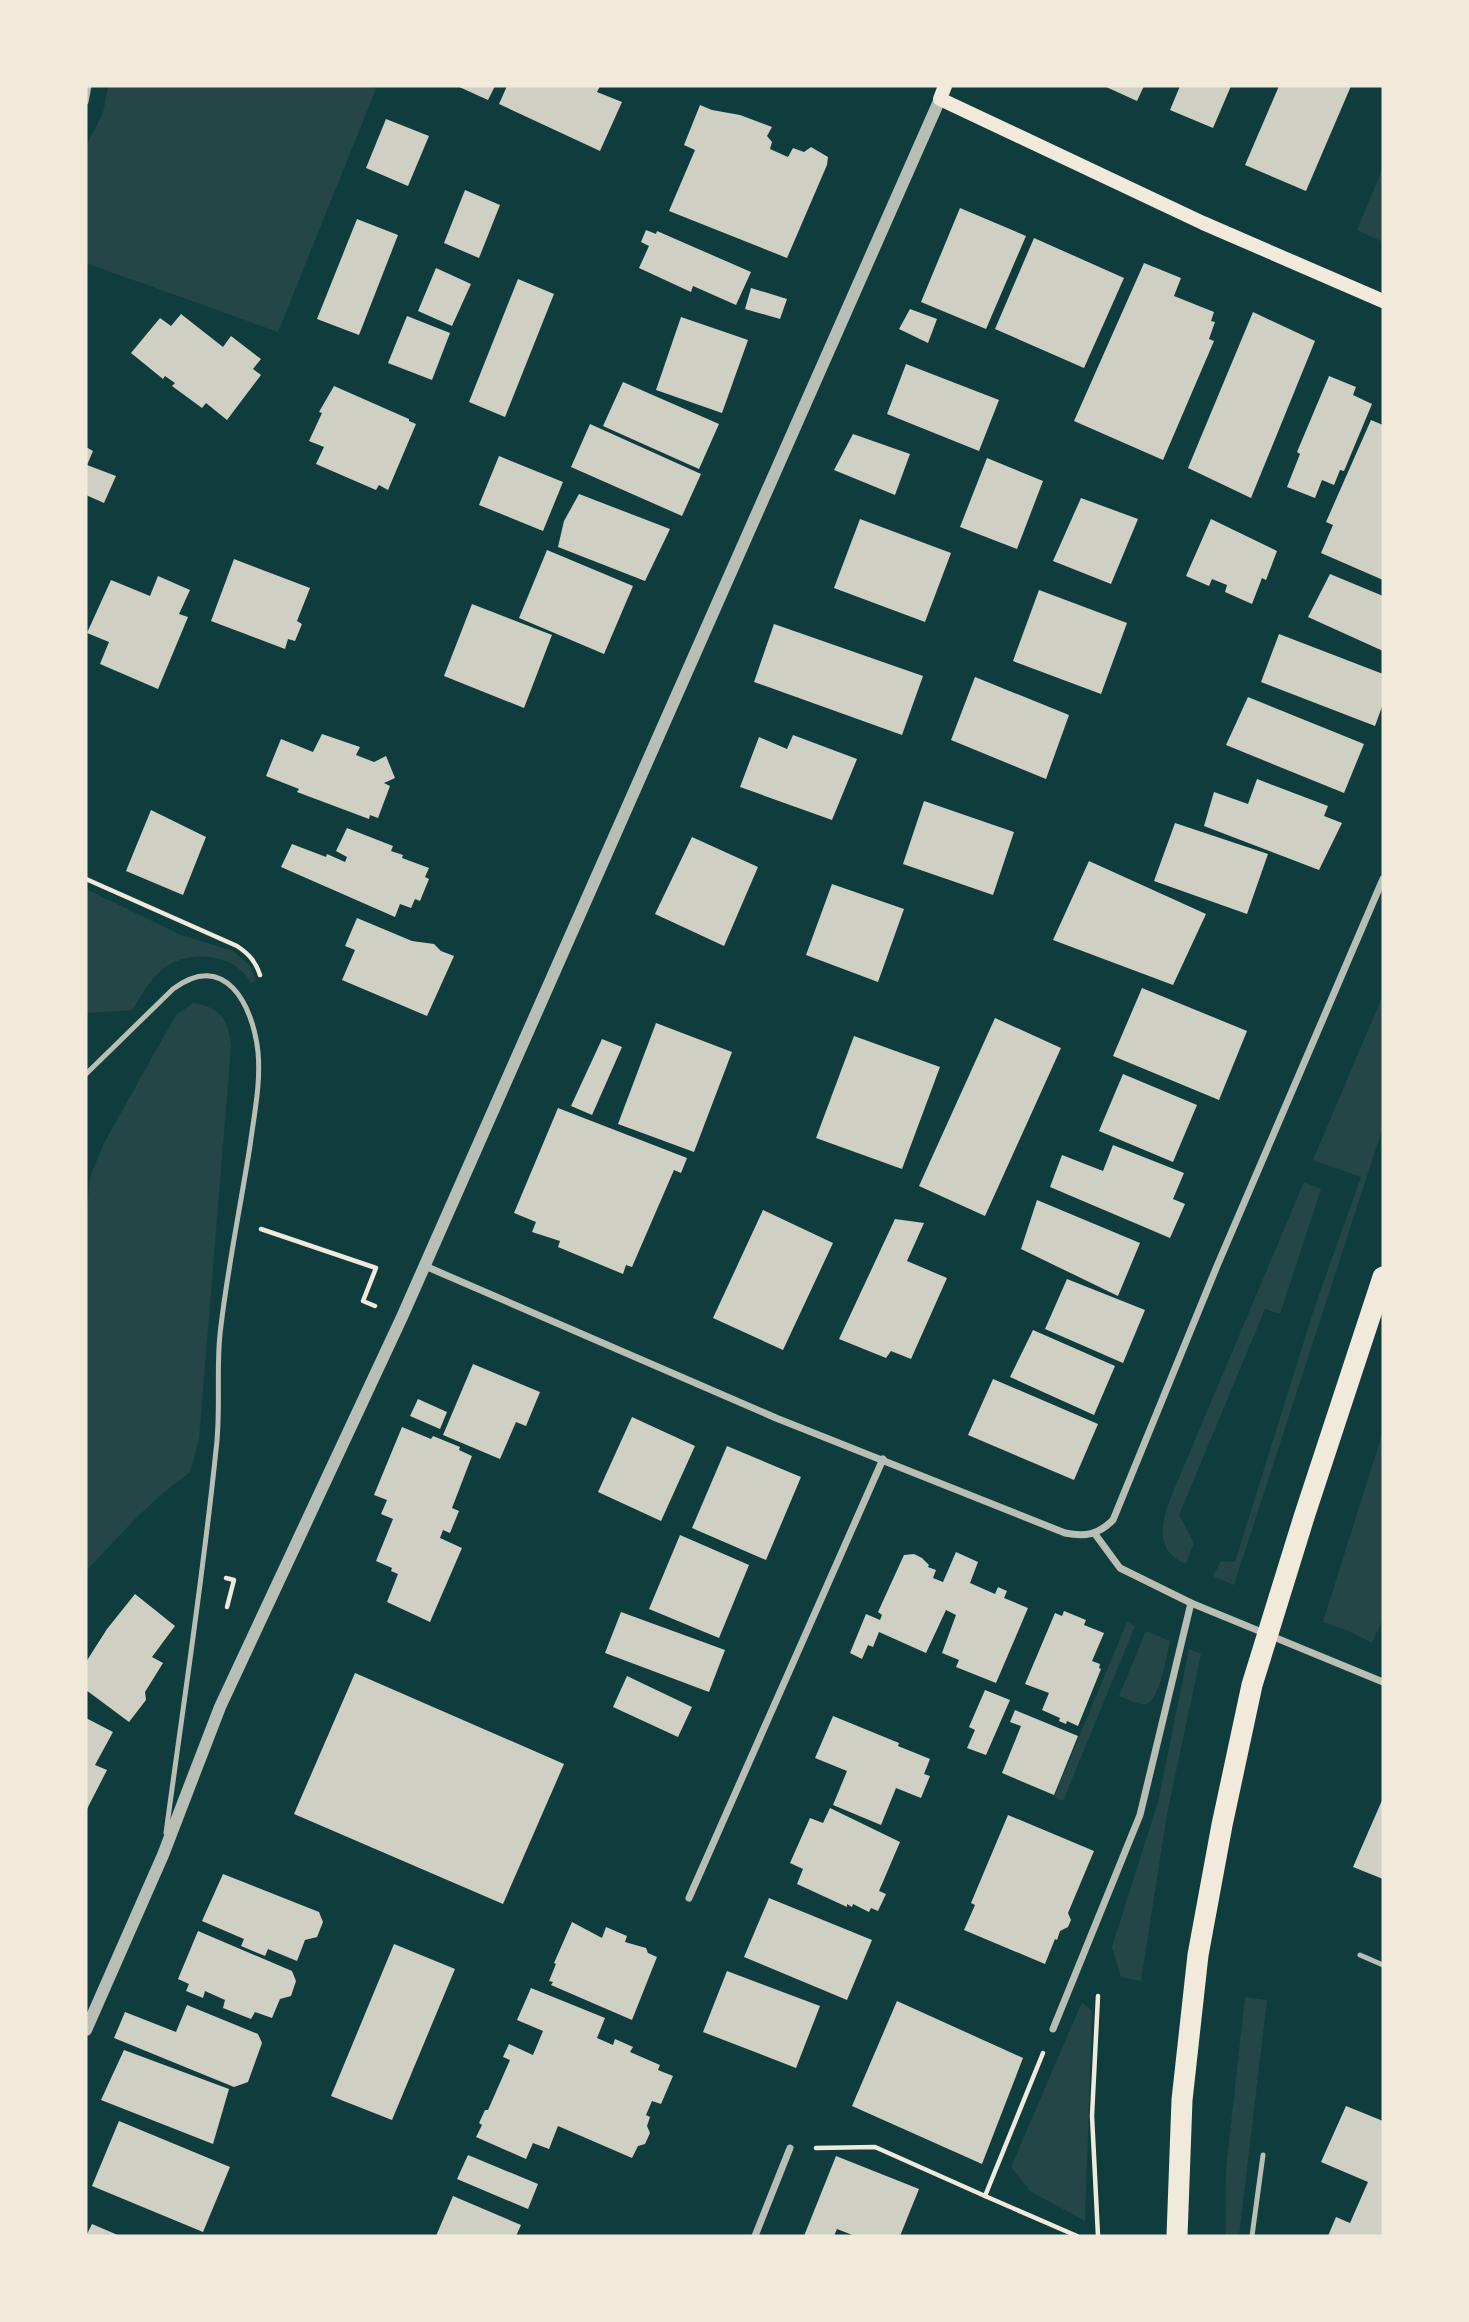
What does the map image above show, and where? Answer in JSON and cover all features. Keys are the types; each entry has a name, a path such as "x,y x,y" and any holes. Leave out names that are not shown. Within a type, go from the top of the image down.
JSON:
{"highway":[{"path":"1177,2236 1182,2100 1198,1955 1252,1685 1383,1277"}],"main road":[{"path":"942,92 1203,223 1383,301"}],"street":[{"path":"86,2030 163,1855 220,1707 425,1266 942,92"},
{"path":"425,1266 776,1418 1065,1533 1081,1536 1095,1534 1113,1520 1217,1266 1383,879"},
{"path":"690,1898 883,1459"},
{"path":"1095,1534 1120,1568 1191,1603 1383,1682"},
{"path":"1053,2029 1139,1815 1191,1603"},
{"path":"755,2236 790,2148"}],"lane":[{"path":"86,102 89,86"},
{"path":"86,1074 173,989 188,978 203,974 220,979 235,990 249,1012 258,1052 257,1094 220,1335 217,1449 163,1855"},
{"path":"1360,1955 1383,1965"},
{"path":"1252,2236 1263,2155"}],"path":[{"path":"86,879 247,952 257,965 262,982 249,1012"},
{"path":"238,1221 376,1268 363,1301 402,1317"},
{"path":"226,1612 234,1580"},
{"path":"1086,1947 1099,1978 1092,2116 1098,2236"},
{"path":"985,2196 1053,2029"},
{"path":"790,2148 875,2147 1077,2236"}],"shaded area":[{"path":"108,86 367,86 376,89 278,332 86,263 86,146 103,113"},
{"path":"1383,167 1383,242 1357,230"},
{"path":"86,889 181,935 233,951 250,966 256,981 251,983 245,974 227,961 205,956 182,959 159,972 132,1010 86,1013"},
{"path":"1383,995 1383,1127 1234,1585 1213,1576 1221,1561 1235,1562 1314,1309 1361,1177 1313,1160"},
{"path":"193,1003 210,1008 222,1017 231,1047 199,1439 190,1472 138,1516 86,1571 86,1219 90,1177 104,1143 176,1015"},
{"path":"1304,1182 1321,1189 1280,1314 1265,1309 1179,1515 1194,1543 1186,1564 1173,1556 1166,1547 1163,1523 1166,1510"},
{"path":"1383,1431 1383,1618 1372,1643 1323,1622"},
{"path":"1127,1622 1135,1626 1063,1801 1054,1797"},
{"path":"1146,1631 1170,1641 1159,1686 1151,1701 1143,1704 1119,1696"},
{"path":"1189,1649 1201,1654 1167,1814 1141,1981 1121,1977 1112,1947 1158,1802"},
{"path":"1245,1997 1267,2000 1239,2236 1225,2236 1226,2169"},
{"path":"1082,2002 1092,2011 1085,2221 1030,2191 1011,2167"}],"building":[{"path":"457,86 495,86 488,100"},
{"path":"507,86 600,86 597,92 622,102 600,151 499,104"},
{"path":"1104,86 1144,86 1137,101"},
{"path":"1180,86 1231,86 1213,128 1170,110"},
{"path":"1279,86 1351,86 1306,191 1245,165"},
{"path":"700,105 740,115 772,127 767,136 772,142 770,149 788,157 793,148 804,152 811,147 828,157 787,258 669,211 695,150 684,145"},
{"path":"386,119 429,136 408,186 366,168"},
{"path":"465,190 500,205 479,258 444,243"},
{"path":"960,208 1026,236 986,329 921,302"},
{"path":"357,219 398,235 359,335 317,319"},
{"path":"646,230 656,234 657,231 751,272 736,305 693,286 691,292 639,268 649,246 641,242"},
{"path":"1034,238 1124,278 1084,368 995,329"},
{"path":"1144,263 1181,278 1174,296 1214,312 1211,321 1215,322 1209,339 1214,341 1163,460 1074,421"},
{"path":"436,268 471,284 452,326 418,311"},
{"path":"518,279 554,294 505,417 469,402"},
{"path":"751,288 787,299 780,319 745,309"},
{"path":"910,309 937,319 928,343 899,329"},
{"path":"1253,312 1315,341 1251,498 1188,468"},
{"path":"181,314 223,347 231,336 261,359 253,369 261,375 227,420 206,403 202,408 172,386 175,383 165,376 163,379 131,353 160,318 171,326"},
{"path":"407,316 450,333 432,380 388,363"},
{"path":"681,317 748,340 722,413 656,390"},
{"path":"906,364 999,400 979,451 887,414"},
{"path":"1329,376 1356,387 1353,395 1372,404 1344,471 1340,470 1334,485 1322,480 1315,498 1287,487 1300,454 1297,452"},
{"path":"623,382 719,424 699,469 603,426"},
{"path":"334,386 416,424 388,490 379,485 376,490 316,464 324,447 309,441 322,413 319,412"},
{"path":"1371,420 1383,425 1383,580 1321,553 1333,525 1326,522"},
{"path":"590,424 701,474 682,516 571,467"},
{"path":"853,434 910,454 895,495 834,470"},
{"path":"86,447 93,451 87,465 116,476 104,503 86,495"},
{"path":"499,456 563,482 543,531 479,505"},
{"path":"987,458 1043,481 1017,549 960,527"},
{"path":"579,494 670,529 645,581 558,547 564,521"},
{"path":"1081,498 1138,519 1111,584 1053,561"},
{"path":"860,519 951,553 925,622 834,588"},
{"path":"1211,519 1277,551 1266,580 1262,578 1252,604 1225,592 1227,585 1212,579 1209,586 1186,576"},
{"path":"547,550 633,586 604,654 519,618"},
{"path":"234,559 310,588 297,621 302,624 295,641 288,639 285,649 211,621"},
{"path":"1330,574 1383,596 1383,651 1308,617"},
{"path":"158,576 190,590 179,614 188,617 158,689 100,664 109,642 87,633 111,580 150,596"},
{"path":"1039,590 1127,623 1101,694 1013,661"},
{"path":"472,604 552,635 524,708 444,676"},
{"path":"774,624 923,676 902,735 754,682"},
{"path":"1279,634 1383,674 1383,704 1375,726 1261,682"},
{"path":"975,677 1069,715 1046,779 951,740"},
{"path":"1248,697 1364,744 1344,793 1226,745"},
{"path":"322,734 360,747 356,755 374,762 386,756 395,778 384,783 390,786 378,818 370,815 369,819 297,792 299,789 266,776 281,739 313,752"},
{"path":"793,735 857,759 832,820 740,787 759,737 787,749"},
{"path":"1257,779 1328,806 1324,816 1342,823 1319,870 1204,826 1214,792 1248,804"},
{"path":"924,801 1014,832 993,895 903,864"},
{"path":"151,810 206,837 183,895 126,871"},
{"path":"1175,823 1268,854 1247,914 1154,881"},
{"path":"347,828 393,846 391,851 403,855 402,858 429,868 425,877 429,879 420,901 415,899 411,908 400,904 395,917 281,867 292,844 345,862 347,857 336,851"},
{"path":"692,837 758,867 724,946 655,914"},
{"path":"1089,861 1206,914 1173,985 1053,940"},
{"path":"832,884 904,909 878,982 806,955"},
{"path":"357,918 412,941 434,944 441,951 454,956 427,1016 342,980 355,950 345,946"},
{"path":"1142,988 1247,1031 1219,1100 1113,1056"},
{"path":"995,1018 1061,1048 985,1216 919,1186"},
{"path":"656,1023 732,1052 694,1152 618,1124"},
{"path":"854,1036 940,1067 902,1169 816,1138"},
{"path":"602,1039 622,1047 592,1115 571,1106"},
{"path":"1123,1074 1197,1105 1173,1162 1099,1131"},
{"path":"558,1108 687,1158 681,1173 674,1170 632,1267 626,1265 623,1274 558,1247 560,1241 532,1232 536,1222 514,1213"},
{"path":"1113,1145 1184,1173 1173,1199 1185,1204 1170,1238 1050,1187 1062,1155 1103,1171"},
{"path":"1037,1200 1140,1243 1118,1296 1021,1249"},
{"path":"763,1210 833,1243 783,1350 713,1318"},
{"path":"895,1219 924,1223 907,1261 947,1278 911,1359 891,1351 886,1358 839,1339"},
{"path":"1067,1279 1145,1310 1123,1363 1045,1329"},
{"path":"1033,1330 1115,1366 1094,1415 1010,1377"},
{"path":"473,1364 540,1392 526,1426 516,1422 500,1459 443,1435"},
{"path":"993,1379 1098,1424 1074,1480 968,1435"},
{"path":"418,1399 447,1412 440,1429 410,1416"},
{"path":"632,1417 695,1446 661,1521 598,1492"},
{"path":"402,1427 460,1447 459,1450 472,1456 452,1508 459,1511 450,1533 443,1530 440,1538 462,1548 430,1622 387,1602 398,1574 391,1571 392,1568 376,1561 393,1519 381,1514 387,1500 374,1495"},
{"path":"727,1446 801,1477 766,1560 692,1528"},
{"path":"680,1535 749,1565 719,1638 649,1609"},
{"path":"956,1552 978,1562 970,1583 995,1594 998,1587 1007,1591 1004,1598 1028,1608 996,1683 956,1667 959,1660 942,1653 956,1615 946,1610 926,1653 879,1632 873,1647 868,1645 862,1659 850,1653 866,1614 880,1620 882,1615 878,1612 904,1555 914,1554 922,1558 928,1567 936,1570 933,1578 943,1582"},
{"path":"135,1594 175,1626 152,1657 163,1663 145,1692 146,1700 129,1722 86,1690 86,1662 107,1629"},
{"path":"1064,1611 1086,1620 1084,1625 1104,1633 1092,1661 1100,1664 1101,1669 1078,1726 1059,1721 1060,1718 1042,1710 1049,1693 1025,1684 1055,1613 1062,1616"},
{"path":"621,1612 725,1650 709,1692 605,1653"},
{"path":"355,1673 564,1764 503,1904 294,1814"},
{"path":"627,1676 692,1707 678,1737 613,1707"},
{"path":"985,1690 1010,1700 986,1755 967,1748 975,1730 969,1727"},
{"path":"1015,1710 1078,1736 1054,1795 1002,1773 1021,1726 1010,1722"},
{"path":"833,1716 930,1759 924,1774 930,1776 921,1798 896,1788 881,1825 833,1805 847,1771 815,1758"},
{"path":"86,1718 113,1732 95,1765 107,1770 86,1811"},
{"path":"1383,1798 1383,1879 1353,1867"},
{"path":"830,1808 900,1842 879,1891 886,1894 878,1911 871,1908 869,1912 853,1904 852,1907 847,1904 847,1907 797,1884 803,1869 790,1863 810,1818 823,1823"},
{"path":"1008,1815 1094,1851 1068,1913 1071,1920 1068,1927 1060,1931 1057,1940 1055,1939 1045,1964 964,1930 975,1905 971,1903"},
{"path":"223,1874 319,1912 323,1922 317,1937 305,1940 297,1961 268,1949 265,1956 241,1946 244,1939 202,1921"},
{"path":"769,1898 872,1940 847,2000 744,1957"},
{"path":"572,1922 602,1938 606,1927 627,1936 625,1942 646,1948 648,1953 657,1957 632,2020 551,1985 553,1982 549,1981 556,1964 554,1963"},
{"path":"198,1931 292,1971 296,1981 291,1996 280,1999 272,2018 255,2012 251,2019 223,2008 225,2000 205,1991 203,1998 186,1991 189,1984 178,1979"},
{"path":"394,1944 455,1969 392,2120 331,2096"},
{"path":"727,1971 820,2006 796,2068 703,2032"},
{"path":"531,1988 605,2018 597,2038 613,2045 615,2039 633,2047 630,2052 660,2065 658,2070 673,2076 661,2104 652,2101 646,2115 650,2117 647,2126 650,2133 645,2144 638,2146 632,2158 558,2126 549,2149 533,2143 526,2159 476,2137 482,2125 479,2123 485,2110 488,2110 510,2060 503,2057 509,2044 533,2055 543,2031 517,2020"},
{"path":"897,2001 1023,2058 982,2164 852,2106"},
{"path":"187,2005 258,2034 262,2043 248,2082 234,2087 114,2038 125,2012 176,2032"},
{"path":"124,2050 229,2089 213,2144 101,2100"},
{"path":"1346,2106 1383,2121 1383,2236 1328,2236 1336,2217 1350,2223 1368,2182 1321,2162"},
{"path":"119,2121 230,2167 203,2232 92,2186"},
{"path":"468,2155 538,2184 528,2209 457,2179"},
{"path":"836,2156 919,2189 900,2236 855,2236 837,2229 834,2236 804,2236"},
{"path":"453,2196 521,2225 516,2236 436,2236"},
{"path":"92,2224 120,2236 86,2236"}]}
